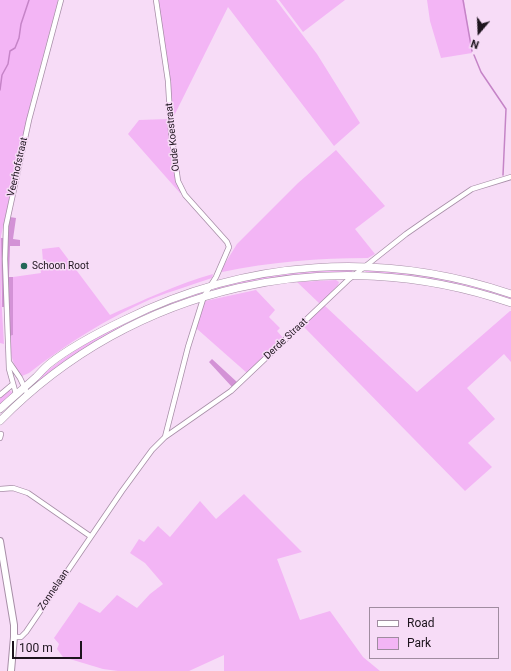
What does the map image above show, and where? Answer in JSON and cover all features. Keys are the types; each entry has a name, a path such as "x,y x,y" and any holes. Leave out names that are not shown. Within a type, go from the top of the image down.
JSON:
{"main road":[{"path":"0,409 48,365 103,330 175,297 210,285 240,278 294,269 330,266 365,266 408,269 439,274 477,283 511,294"},
{"path":"0,421 28,395 62,367 108,338 158,314 204,296 234,288 312,276 387,276 438,283 466,289 511,303"}],"street":[{"name":"Veerhofstraat","path":"16,394 8,369 5,259 6,226 29,120 61,0"},
{"name":"Oude Koestraat","path":"156,0 168,81 171,132 178,181 185,195 229,247 216,278 204,296 188,347 165,437"},
{"name":"Derde Straat","path":"90,536 152,450 165,437 231,391 354,275 429,218 472,189 511,177"},
{"path":"9,362 25,386 28,395"},
{"path":"0,395 13,384"},
{"path":"0,488 13,488 28,493 90,536"},
{"name":"Zonnelaan","path":"14,637 21,637 26,632 90,536"},
{"path":"0,541 12,612 14,637 11,671"}],"green space":[{"path":"0,0 58,0 31,101 1,236 1,294 4,344 0,343"},
{"path":"158,0 276,0 317,54 360,123 334,146 228,7 172,120"},
{"path":"279,0 345,0 303,32"},
{"path":"427,0 464,0 472,53 441,58 430,21"},
{"path":"169,119 182,193 180,193 128,134 139,120"},
{"path":"336,150 385,206 355,229 375,254 368,258 295,261 222,272 221,270 237,244 298,183"},
{"path":"59,247 110,315 174,287 213,274 212,278 151,299 119,314 73,342 29,373 22,376 13,361 11,348 10,336 13,335 13,277 41,273 39,262 43,262 42,249"},
{"path":"367,268 443,278 511,296 511,301 476,290 440,282 404,276 367,273 365,271"},
{"path":"307,270 353,270 351,273 317,274 266,280 216,291 213,289 233,282"},
{"path":"336,280 339,282 338,285 320,304 297,282"},
{"path":"256,290 275,310 269,317 280,328 277,331 284,339 247,373 196,328 205,301"},
{"path":"202,291 202,295 163,309 122,328 81,352 28,390 28,387 58,362 91,340 125,321 161,305"},
{"path":"324,305 417,392 511,311 511,362 504,354 467,388 495,419 468,443 492,467 465,491 303,326"},
{"path":"9,390 12,392 11,396 0,407 0,397"},
{"path":"244,494 302,552 277,559 300,620 330,611 363,657 380,671 224,671 224,655 189,671 118,671 103,669 63,657 57,649 59,644 54,638 79,602 100,613 117,595 137,608 150,594 163,584 145,563 130,553 139,539 144,542 158,526 170,537 200,501 216,519"}],"shaded area":[{"path":"10,217 16,218 13,239 20,240 20,246 10,246 9,277 13,277 13,335 10,336 8,307 2,307 1,238 7,238"},
{"path":"212,359 237,382 232,387 209,362"}],"waterway":[{"path":"0,90 2,75 8,64 10,51 15,48 19,38 21,24 29,0"},
{"path":"463,0 472,51"},
{"path":"474,55 481,72 506,109 503,175"}],"place":[{"name":"Schoon Root","path":"24,266"}]}
